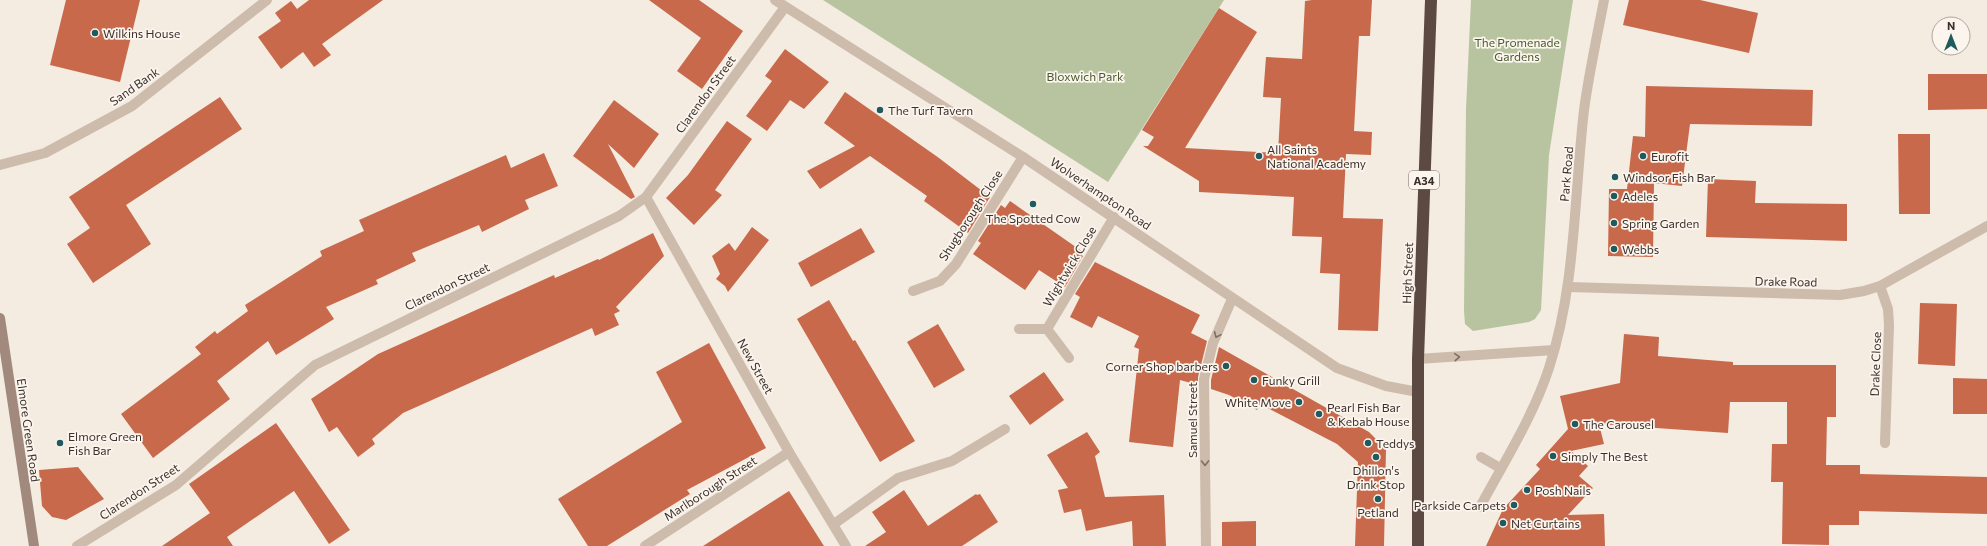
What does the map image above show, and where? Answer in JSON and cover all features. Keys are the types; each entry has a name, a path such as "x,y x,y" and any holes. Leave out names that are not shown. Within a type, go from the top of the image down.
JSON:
{"highway":[{"name":"High Street","path":"1418,546 1418,359 1431,0"}],"main road":[{"name":"Elmore Green Road","path":"0,318 34,546"}],"street":[{"name":"Sand Bank","path":"0,165 45,154 132,106 267,0"},
{"name":"Wolverhampton Road","path":"775,0 1023,157 1114,217 1232,299 1337,368 1386,386 1418,392"},
{"name":"Park Road","path":"1480,507 1539,393 1549,369 1554,350 1569,287 1584,110 1604,0"},
{"name":"Clarendon Street","path":"77,546 176,485 315,365 619,216 646,197 785,7"},
{"name":"Shugborough Close","path":"913,291 940,281 956,264 1023,157"},
{"name":"New Street","path":"646,197 789,452 846,546"},
{"name":"Wightwick Close","path":"1047,329 1114,217"},
{"name":"Drake Road","path":"1569,287 1840,295 1864,291 1880,286 1987,226"},
{"name":"Drake Close","path":"1880,286 1888,309 1889,325 1885,443"},
{"name":"Samuel Street","path":"1206,546 1204,379 1213,343 1232,299"},
{"path":"1019,329 1047,329 1069,358"},
{"path":"1418,359 1554,350"},
{"path":"834,524 898,478 952,461 1005,429"},
{"name":"Marlborough Street","path":"645,546 789,452"},
{"path":"1481,456 1500,468"}],"green space":[{"name":"Bloxwich Park","path":"823,0 1224,0 1108,182"},
{"name":"The Promenade Gardens","path":"1471,0 1573,0 1549,155 1541,310 1535,319 1529,322 1473,331 1465,324 1464,311 1466,109"}],"building":[{"name":"Wilkins House","path":"66,0 140,0 120,82 50,65"},
{"path":"309,0 383,0 322,44 331,55 314,67 303,52 281,69 258,37 281,21 275,13 291,1 297,9"},
{"path":"649,0 699,0 743,31 702,89 677,71 701,38"},
{"path":"1372,0 1370,36 1359,36 1354,131 1372,132 1371,155 1346,154 1343,218 1383,219 1378,331 1338,330 1340,274 1320,273 1322,237 1292,236 1294,197 1199,192 1199,181 1143,146 1148,146 1154,137 1142,130 1219,8 1257,32 1185,148 1278,153 1281,98 1263,97 1266,57 1302,59 1305,1"},
{"path":"1629,0 1700,0 1758,13 1749,53 1623,25"},
{"path":"785,49 829,82 804,109 790,100 767,131 746,116 772,81 765,76"},
{"path":"1928,74 1987,74 1987,109 1928,110"},
{"path":"1646,86 1813,90 1812,126 1690,124 1682,186 1654,183 1653,257 1608,256 1609,189 1627,189 1633,136 1645,137"},
{"path":"845,92 939,158 990,197 968,233 924,201 927,196 870,156 820,189 807,171 855,146 824,123"},
{"path":"220,97 242,129 126,205 151,244 93,283 67,244 90,228 69,197"},
{"path":"614,100 659,134 634,168 608,144 635,197 631,199 573,156"},
{"path":"727,121 752,139 715,190 722,195 694,225 666,198 688,175"},
{"path":"1898,134 1930,134 1930,214 1899,214"},
{"path":"544,153 558,186 525,200 529,209 482,232 479,225 412,253 416,261 376,280 378,284 326,307 334,319 276,355 268,341 217,381 230,399 153,458 121,414 201,354 195,347 215,331 217,334 248,311 245,305 322,256 320,251 364,231 359,220 506,155 511,168"},
{"path":"1708,179 1756,181 1755,203 1847,204 1847,241 1706,237"},
{"path":"1010,201 1083,252 1081,255 1083,256 1065,287 1039,270 1025,290 973,254 981,243 978,241 1001,205 1005,208"},
{"path":"752,227 769,240 728,292 725,286 716,279 720,274 712,256 729,243 735,251"},
{"path":"861,228 875,252 811,287 798,263"},
{"path":"653,233 664,256 616,307 620,311 614,314 619,325 595,336 592,328 403,413 372,439 375,444 358,457 337,427 329,432 311,399 378,354 554,275 555,278 598,259 599,260"},
{"path":"1095,262 1200,315 1191,333 1207,341 1198,377 1198,385 1180,380 1173,447 1129,442 1139,349 1134,347 1139,336 1098,316 1092,328 1070,317 1080,297 1075,294"},
{"path":"829,300 853,341 855,340 915,441 880,462 797,319"},
{"path":"1920,303 1957,304 1955,366 1918,364"},
{"path":"938,324 965,370 934,388 907,342"},
{"path":"1624,334 1659,337 1658,356 1733,362 1733,365 1836,365 1836,417 1827,417 1826,465 1860,465 1860,474 1987,477 1987,514 1859,511 1859,525 1829,525 1829,545 1782,544 1783,482 1771,482 1772,444 1787,444 1787,402 1730,402 1728,433 1599,424 1604,444 1571,451 1588,466 1579,476 1593,488 1568,515 1604,514 1605,546 1486,546 1503,509 1540,469 1536,465 1568,429 1560,396 1620,383"},
{"path":"709,343 766,448 687,490 690,494 607,546 588,546 558,499 682,422 656,372"},
{"path":"1219,347 1369,432 1386,449 1384,546 1355,546 1358,462 1337,444 1260,404 1257,410 1229,395 1211,389 1211,380"},
{"path":"1044,372 1064,400 1030,425 1009,396"},
{"path":"1953,378 1987,379 1987,414 1953,414"},
{"path":"276,423 350,530 329,544 294,491 227,537 233,546 162,546 210,513 189,484"},
{"path":"1087,432 1100,452 1095,456 1105,497 1164,495 1166,546 1133,546 1132,521 1086,531 1081,509 1064,513 1058,490 1068,488 1047,455"},
{"path":"78,467 104,499 66,520 52,517 42,506 39,470"},
{"path":"904,490 928,526 976,494 980,494 998,522 962,546 865,546 886,532 872,512"},
{"path":"789,491 824,546 703,546"},
{"path":"1256,521 1256,546 1222,546 1222,522"}],"place":[{"name":"Wilkins House","path":"95,33"},
{"name":"The Turf Tavern","path":"880,110"},
{"name":"All Saints National Academy","path":"1259,156"},
{"name":"Eurofit","path":"1643,156"},
{"name":"Windsor Fish Bar","path":"1615,177"},
{"name":"Adeles","path":"1614,196"},
{"name":"The Spotted Cow","path":"1033,204"},
{"name":"Spring Garden","path":"1614,223"},
{"name":"Webbs","path":"1614,249"},
{"name":"Corner Shop barbers","path":"1226,366"},
{"name":"Funky Grill","path":"1254,380"},
{"name":"White Move","path":"1299,402"},
{"name":"Pearl Fish Bar & Kebab House","path":"1319,414"},
{"name":"The Carousel","path":"1575,424"},
{"name":"Elmore Green Fish Bar","path":"60,443"},
{"name":"Teddys","path":"1368,443"},
{"name":"Simply The Best","path":"1553,456"},
{"name":"Dhillon's Drink Stop","path":"1376,457"},
{"name":"Posh Nails","path":"1527,490"},
{"name":"Petland","path":"1378,499"},
{"name":"Parkside Carpets","path":"1514,505"},
{"name":"Net Curtains","path":"1503,523"}]}
